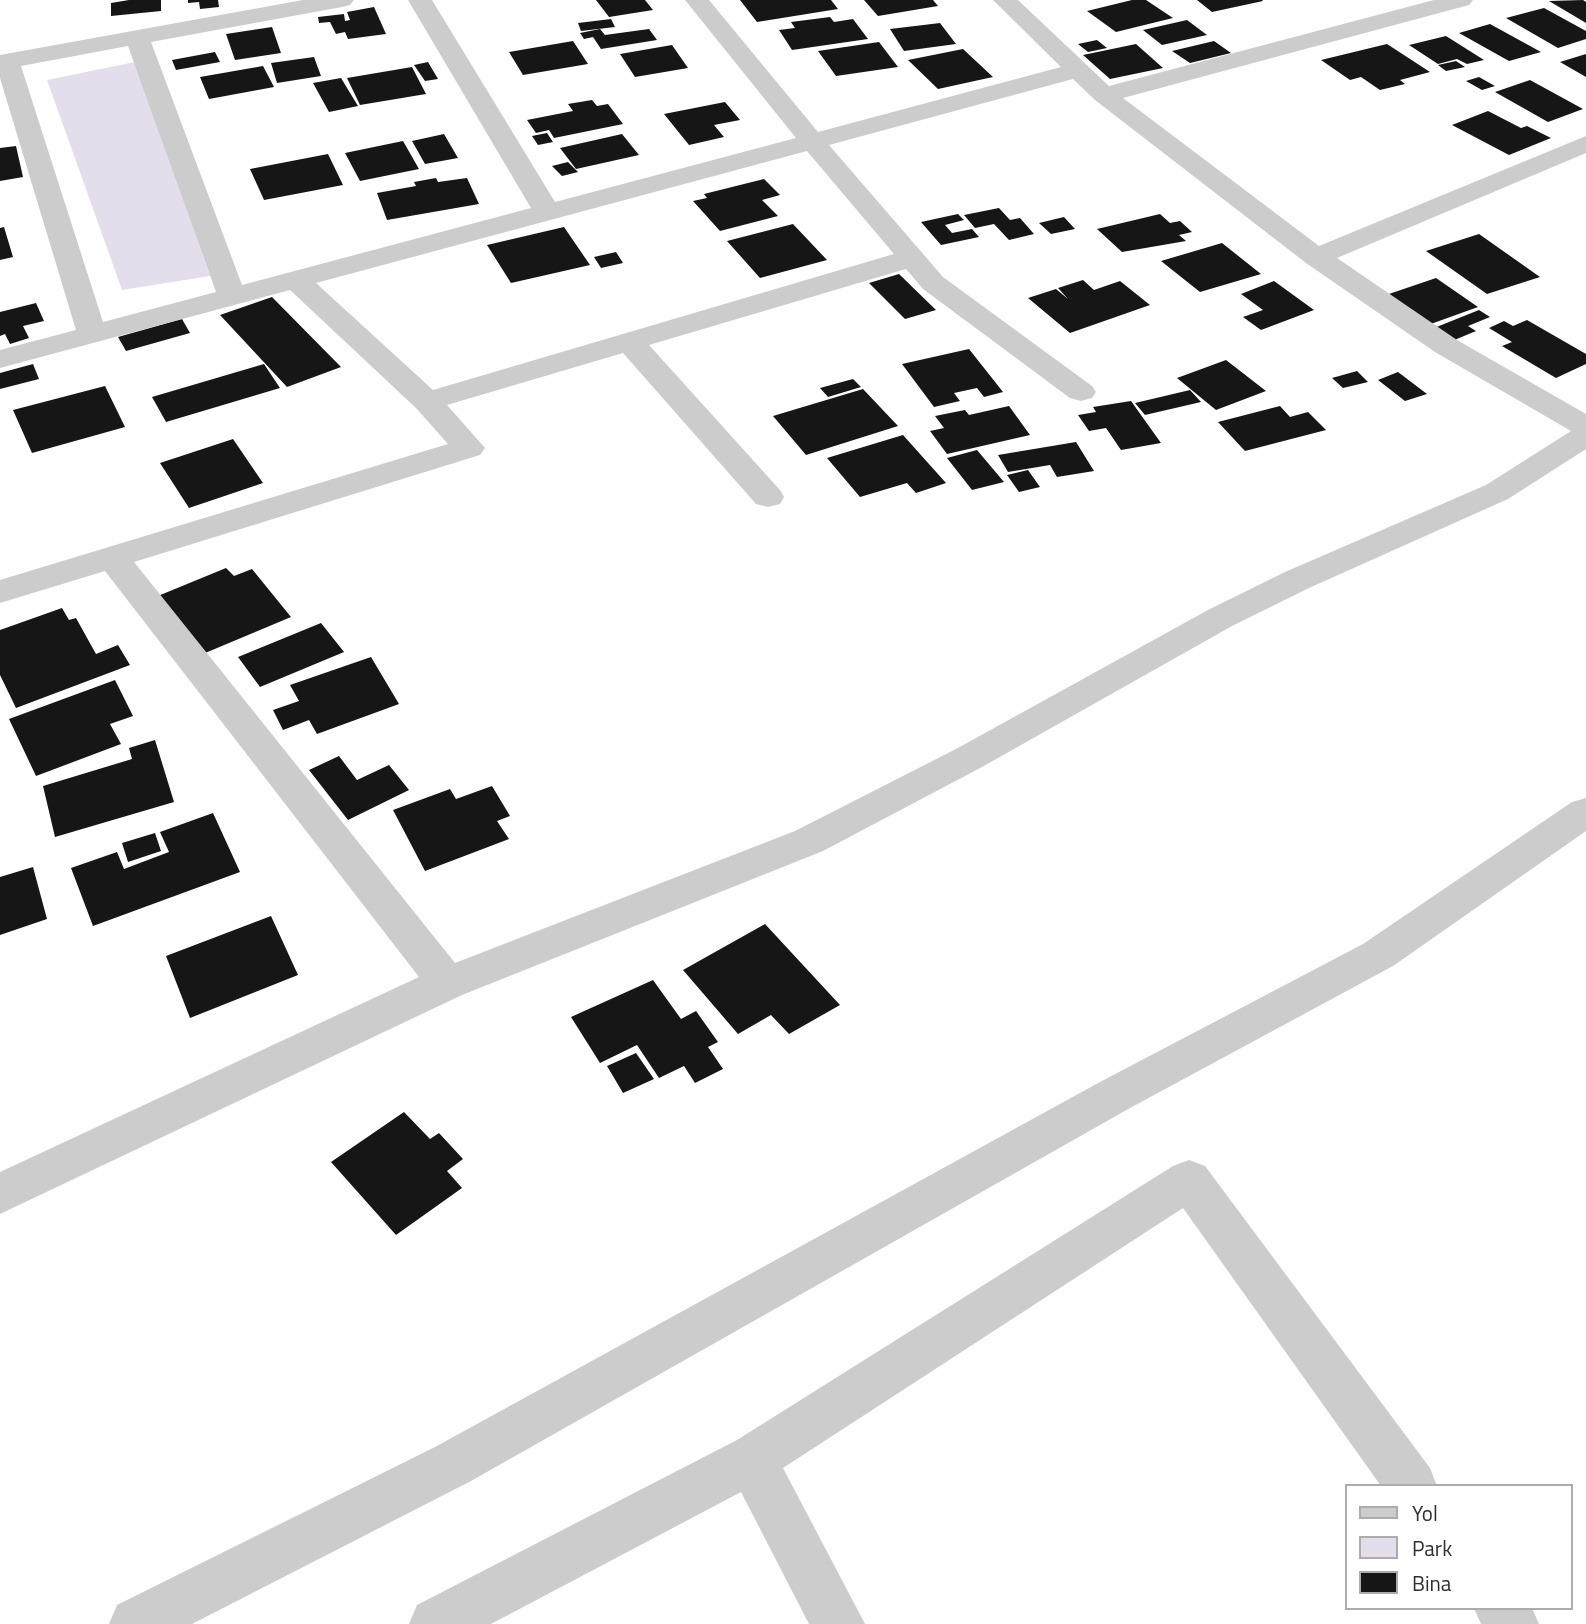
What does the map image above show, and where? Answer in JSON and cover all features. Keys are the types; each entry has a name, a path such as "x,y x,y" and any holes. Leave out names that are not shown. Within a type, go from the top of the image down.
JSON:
{"street":[{"path":"92,334 4,62 342,0"},
{"path":"421,0 547,212"},
{"path":"697,0 933,283 1081,392"},
{"path":"1005,0 1104,95 1316,257 1446,346 1586,427"},
{"path":"1104,95 1461,0"},
{"path":"1346,6 1375,23"},
{"path":"137,37 232,297"},
{"path":"0,359 1076,71"},
{"path":"1316,257 1586,144"},
{"path":"427,401 912,258"},
{"path":"0,592 469,448 427,401 296,279"},
{"path":"629,341 768,497"},
{"path":"0,1194 447,984 809,841 969,758 1056,707 1220,618 1297,580 1496,492 1586,435"},
{"path":"111,556 447,984"},
{"path":"136,1624 453,1464 1091,1109 1378,955 1586,812"},
{"path":"436,1624 751,1459 1189,1180 1411,1484"},
{"path":"751,1459 838,1624"}],"green space":[{"path":"135,62 210,276 122,290 47,80"}],"building":[{"path":"161,0 161,11 111,16 111,3"},
{"path":"188,0 218,0 219,7 200,9 199,2 188,3"},
{"path":"596,0 645,0 653,10 609,17"},
{"path":"740,0 831,0 838,9 757,22"},
{"path":"864,0 933,0 938,6 878,16"},
{"path":"1132,0 1146,0 1173,18 1116,32 1087,11"},
{"path":"1197,0 1262,0 1263,1 1212,12"},
{"path":"1549,1 1586,2 1586,23"},
{"path":"374,7 386,34 348,39 345,32 336,34 330,22 319,23 318,17 344,14 345,21 350,20 347,12"},
{"path":"1544,8 1586,31 1586,39 1558,48 1506,18"},
{"path":"830,17 834,22 853,19 868,39 792,50 779,30 795,28 791,22"},
{"path":"611,19 615,27 581,31 578,23"},
{"path":"1187,20 1207,35 1162,45 1143,30"},
{"path":"940,23 956,44 904,51 890,29"},
{"path":"1490,24 1541,52 1509,61 1459,33"},
{"path":"272,27 281,53 235,60 226,34"},
{"path":"600,29 605,35 649,29 657,40 601,49 593,37 584,39 580,33"},
{"path":"1446,36 1484,60 1467,64 1457,59 1438,64 1409,45"},
{"path":"1097,40 1107,48 1088,52 1078,44"},
{"path":"573,41 588,64 523,75 509,52"},
{"path":"1214,41 1231,53 1190,63 1172,51"},
{"path":"879,42 898,67 836,76 818,51"},
{"path":"1136,44 1163,68 1110,79 1083,55"},
{"path":"1387,44 1430,72 1400,80 1405,84 1380,90 1361,77 1350,80 1321,60"},
{"path":"672,45 688,68 635,77 620,54"},
{"path":"963,49 993,77 938,89 908,60"},
{"path":"215,52 220,62 176,70 172,60"},
{"path":"1586,54 1586,77 1560,62"},
{"path":"314,57 321,76 277,83 271,63"},
{"path":"1456,61 1465,67 1446,71 1438,65"},
{"path":"428,62 438,79 425,81 414,65"},
{"path":"263,66 274,87 209,99 200,77"},
{"path":"412,67 426,94 360,105 347,78"},
{"path":"1479,77 1495,86 1482,90 1466,81"},
{"path":"341,78 358,106 329,112 313,83"},
{"path":"1530,80 1583,109 1548,122 1495,92"},
{"path":"592,100 597,106 608,104 623,124 554,138 549,130 536,133 527,120 573,111 568,104"},
{"path":"725,102 740,120 714,125 724,137 689,145 664,114"},
{"path":"1488,111 1521,128 1527,126 1551,138 1509,155 1452,125"},
{"path":"547,133 553,142 538,145 532,136"},
{"path":"444,134 458,158 425,164 412,141"},
{"path":"622,134 639,155 576,169 560,148"},
{"path":"403,141 419,169 360,181 345,153"},
{"path":"16,146 23,177 0,181 0,148"},
{"path":"328,154 343,185 264,200 250,169"},
{"path":"568,162 578,172 562,176 552,166"},
{"path":"436,178 438,182 467,178 479,204 387,220 377,193 416,186 414,182"},
{"path":"764,179 780,195 762,200 778,216 720,231 693,201 707,198 704,194"},
{"path":"999,208 1010,220 1020,218 1034,234 1009,240 994,224 975,228 964,215"},
{"path":"958,214 964,220 945,225 952,233 972,229 979,237 941,245 921,222"},
{"path":"1160,214 1170,223 1180,221 1192,232 1179,235 1186,241 1122,252 1097,229"},
{"path":"1064,217 1075,229 1051,234 1039,223"},
{"path":"793,224 827,260 760,278 727,241"},
{"path":"4,227 13,257 0,260 0,228"},
{"path":"564,227 590,265 511,283 487,245"},
{"path":"1479,234 1540,277 1487,294 1426,251"},
{"path":"1222,243 1261,274 1200,292 1161,261"},
{"path":"616,252 623,263 601,268 594,257"},
{"path":"899,274 936,310 905,319 869,283"},
{"path":"1436,278 1478,307 1428,325 1386,295"},
{"path":"1083,280 1094,290 1120,281 1150,305 1070,333 1028,298 1056,289 1068,299 1058,288"},
{"path":"1274,281 1314,310 1261,330 1243,317 1263,310 1241,294"},
{"path":"272,297 341,367 287,387 220,315"},
{"path":"36,303 44,321 23,326 29,338 10,344 5,334 0,336 0,312"},
{"path":"1479,310 1490,317 1468,326 1476,331 1452,341 1434,328"},
{"path":"182,319 190,333 126,351 118,337"},
{"path":"1527,320 1586,354 1586,364 1556,378 1502,346 1512,342 1489,328 1504,321 1513,326"},
{"path":"969,349 1003,392 984,397 977,388 954,393 960,401 934,407 902,364"},
{"path":"1226,360 1266,391 1216,410 1177,378"},
{"path":"33,364 39,379 0,389 0,373"},
{"path":"264,364 280,388 166,422 152,397"},
{"path":"1357,371 1368,382 1343,388 1332,378"},
{"path":"1398,372 1427,394 1405,401 1378,380"},
{"path":"853,379 861,387 828,397 820,388"},
{"path":"105,386 125,427 32,453 13,410"},
{"path":"863,389 898,426 806,455 773,416"},
{"path":"1190,390 1201,402 1145,415 1135,403"},
{"path":"1131,401 1161,443 1121,450 1106,428 1089,431 1078,415 1096,412 1093,407"},
{"path":"1009,406 1030,435 947,454 930,431 944,428 935,416 965,410 969,415"},
{"path":"1280,406 1290,417 1308,412 1326,430 1245,451 1218,422"},
{"path":"903,435 946,483 916,493 907,483 860,497 827,458"},
{"path":"233,439 263,483 189,508 160,463"},
{"path":"1076,442 1094,471 1057,477 1050,465 1008,472 998,455"},
{"path":"977,450 1004,482 972,490 947,458"},
{"path":"1028,470 1040,487 1019,492 1007,475"},
{"path":"226,568 234,576 252,569 291,617 198,656 153,598"},
{"path":"62,608 69,620 76,618 96,654 118,645 130,665 16,708 0,675 0,630"},
{"path":"321,623 344,652 260,687 238,657"},
{"path":"371,657 399,704 317,734 309,720 283,730 273,710 299,701 290,685"},
{"path":"115,680 133,716 110,724 121,744 36,776 9,719"},
{"path":"155,740 174,802 55,837 43,786 132,759 129,748"},
{"path":"339,756 357,780 389,765 409,790 348,820 309,770"},
{"path":"492,786 510,816 497,821 509,839 425,871 393,810 450,789 456,799"},
{"path":"213,813 240,872 93,926 71,868 117,852 124,869 169,852 160,832"},
{"path":"155,833 161,851 128,862 122,843"},
{"path":"33,867 47,919 0,935 0,877"},
{"path":"271,916 298,975 190,1018 166,956"},
{"path":"765,924 840,1005 789,1034 771,1015 738,1034 683,970"},
{"path":"653,980 681,1019 696,1011 718,1042 708,1047 723,1069 695,1083 684,1066 659,1078 637,1045 600,1063 571,1017"},
{"path":"636,1053 654,1079 623,1093 607,1066"},
{"path":"404,1112 430,1139 439,1133 463,1159 447,1171 462,1188 396,1235 331,1162"}]}
